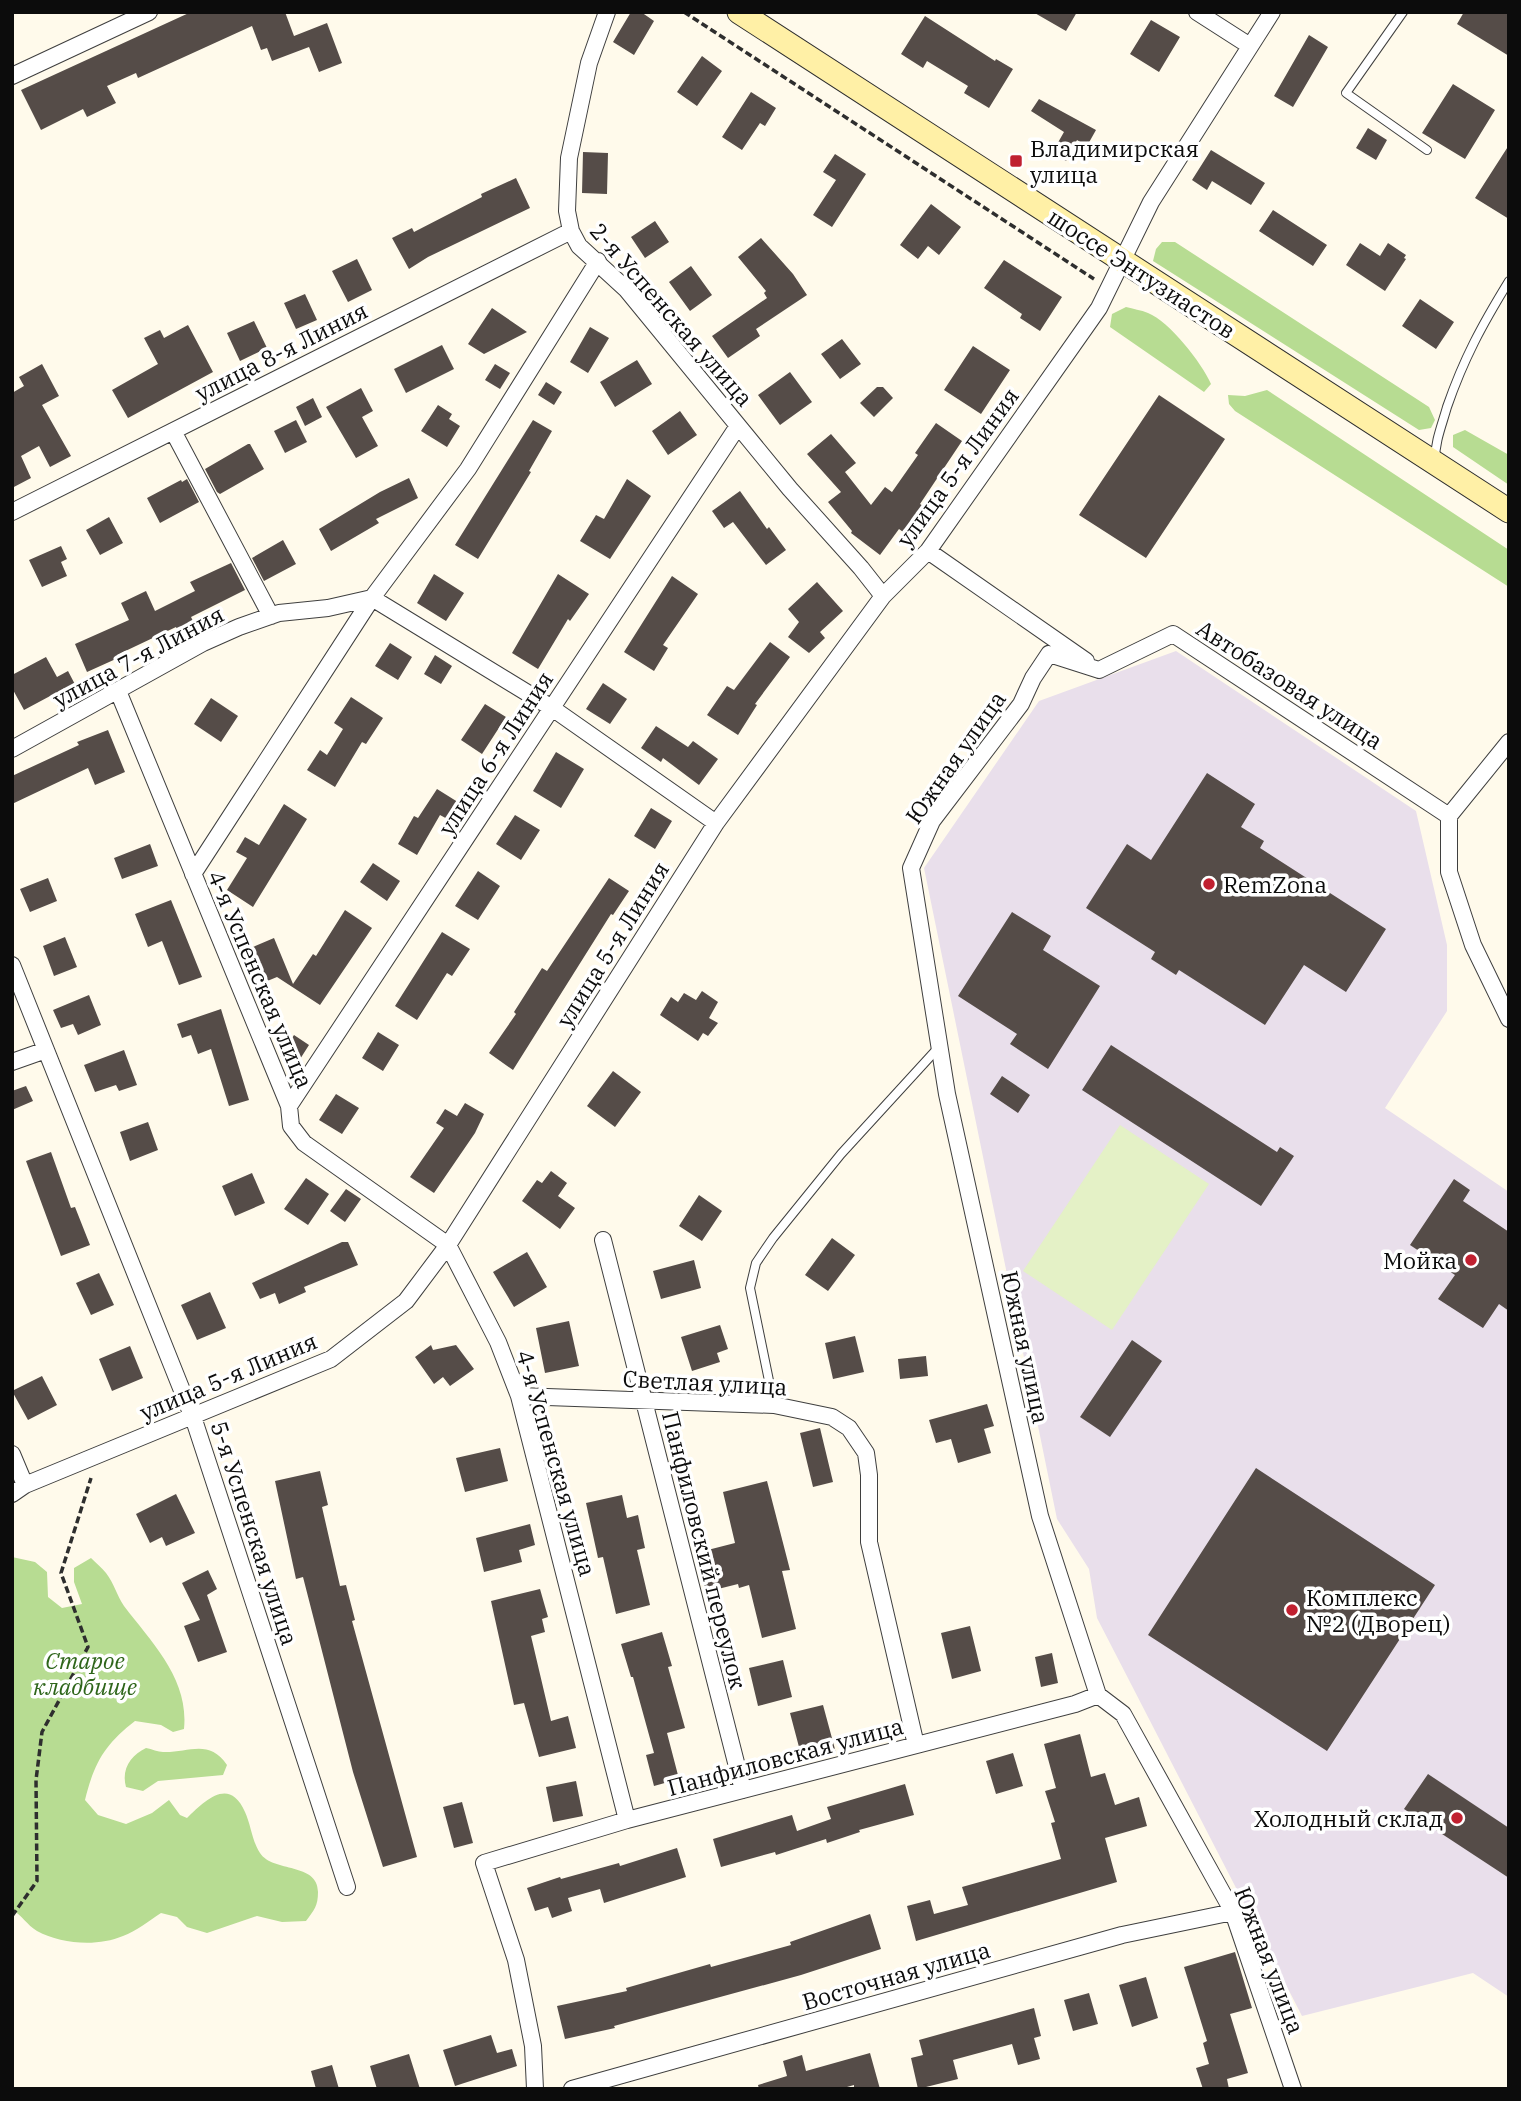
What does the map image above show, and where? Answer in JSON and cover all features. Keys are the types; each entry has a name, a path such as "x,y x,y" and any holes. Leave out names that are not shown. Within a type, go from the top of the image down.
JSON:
{"main road":[{"name":"шоссе Энтузиастов","path":"739,12 767,20 1122,260 1509,511"}],"street":[{"path":"12,76 149,12"},
{"name":"2-я Успенская улица","path":"607,12 589,63 569,158 567,211 571,231 579,246 626,289 883,596"},
{"path":"1197,12 1250,46"},
{"name":"улица 5-я Линия","path":"19,1489 331,1359 406,1301 448,1245 716,822 883,596 929,551 1099,308 1151,202 1272,12"},
{"name":"улица 8-я Линия","path":"12,512 571,231"},
{"path":"193,874 372,598 468,469 598,261"},
{"name":"улица 6-я Линия","path":"289,1105 738,426"},
{"path":"173,431 271,616"},
{"path":"929,551 1099,670"},
{"path":"372,598 552,708 716,822"},
{"name":"улица 7-я Линия","path":"12,749 203,643 271,616 328,608 372,598"},
{"name":"Автобазовая улица","path":"1099,670 1173,634 1449,816"},
{"name":"Южная улица","path":"1099,670 1048,654 1021,704 932,821 911,868 947,1094 1040,1516 1098,1695 1124,1714 1233,1912 1293,2089"},
{"name":"4-я Успенская улица","path":"118,691 289,1105 291,1126 304,1143 448,1245 498,1342 519,1396 627,1820"},
{"path":"1509,742 1449,816 1449,872 1473,945 1509,1019"},
{"name":"5-я Успенская улица","path":"12,965 192,1416 347,1887"},
{"path":"12,1062 46,1050"},
{"name":"Панфиловский переулок","path":"603,1240 743,1790"},
{"name":"Светлая улица","path":"519,1396 774,1405 832,1417 849,1428 866,1453 869,1475 869,1542 916,1745"},
{"path":"12,1454 19,1489"},
{"name":"Панфиловская улица","path":"535,2089 533,2046 516,1960 484,1863 627,1820 1075,1704 1098,1695"},
{"name":"Восточная улица","path":"572,2089 1122,1935 1233,1912"}],"lane":[{"path":"1403,12 1346,93 1427,150"},
{"path":"1434,463 1435,445 1461,369 1472,343 1509,281"},
{"path":"774,1405 750,1288 756,1263 841,1154 939,1046"}],"path":[{"path":"684,12 1108,288"},
{"path":"12,1916 37,1881 36,1780 42,1732 88,1647 61,1573 93,1471"}],"shaded area":[{"path":"1176,651 1416,811 1447,945 1447,1011 1385,1108 1509,1192 1509,1997 1473,1973 1302,2016 1097,1618 1089,1569 1057,1519 924,868 1039,701"}],"green space":[{"path":"1162,242 1175,242 1429,407 1435,420 1431,428 1419,430 1153,261 1156,249"},
{"path":"1126,307 1156,317 1175,333 1207,375 1211,384 1204,392 1110,327 1112,314"},
{"path":"1267,390 1509,550 1509,587 1235,411 1229,404 1228,395 1245,396"},
{"path":"1465,430 1509,455 1509,485 1453,447 1453,435"},
{"path":"1120,1125 1209,1184 1112,1330 1023,1271"},
{"name":"Старое кладбище","path":"12,1557 35,1562 47,1572 48,1597 62,1608 82,1604 74,1582 74,1568 91,1558 106,1573 124,1606 167,1663 181,1694 184,1729 173,1732 161,1725 135,1721 102,1755 92,1775 85,1800 98,1815 126,1824 152,1813 169,1800 180,1815 187,1818 209,1799 217,1795 232,1795 245,1812 260,1853 266,1859 311,1876 316,1883 317,1901 306,1921 282,1922 257,1916 207,1933 187,1927 177,1917 161,1913 123,1936 91,1943 57,1939 37,1931 12,1910"},
{"path":"146,1748 163,1752 205,1749 220,1757 227,1765 223,1775 158,1781 143,1791 126,1787 128,1763"}],"building":[{"path":"191,12 285,12 294,36 327,23 342,63 319,72 309,47 272,61 267,48 261,50 252,26 138,78 136,73 107,86 116,103 87,117 83,109 41,130 21,90"},
{"path":"631,12 641,12 654,21 634,55 613,42"},
{"path":"1033,12 1077,12 1066,31"},
{"path":"1464,12 1509,12 1509,56 1457,24"},
{"path":"925,16 995,61 996,59 1013,69 989,108 964,93 968,86 927,61 923,68 901,54"},
{"path":"1151,20 1180,37 1159,72 1130,54"},
{"path":"1309,35 1328,47 1293,107 1274,96"},
{"path":"702,56 722,71 697,106 677,92"},
{"path":"1453,84 1495,110 1465,159 1422,133"},
{"path":"751,92 776,108 765,126 760,123 742,150 722,137"},
{"path":"1039,99 1096,130 1087,146 1077,140 1066,161 1052,153 1064,132 1031,111"},
{"path":"1368,128 1387,140 1376,160 1356,148"},
{"path":"1509,145 1509,219 1475,198"},
{"path":"1211,150 1265,183 1251,205 1212,181 1207,190 1192,180"},
{"path":"583,152 608,153 607,194 582,193"},
{"path":"835,154 866,174 832,227 813,215 836,180 823,172"},
{"path":"516,178 530,208 428,257 409,269 392,238 412,228 414,232 482,197 481,194"},
{"path":"931,204 961,227 939,255 928,246 918,259 900,245"},
{"path":"1273,210 1327,245 1313,266 1259,231"},
{"path":"655,221 669,242 645,258 631,237"},
{"path":"761,238 793,274 807,295 756,329 760,336 728,358 712,336 767,298 764,293 766,291 738,257"},
{"path":"1360,243 1380,256 1388,243 1406,255 1385,291 1346,265"},
{"path":"357,259 372,290 348,302 332,271"},
{"path":"1004,260 1062,297 1040,331 1020,318 1022,314 984,288"},
{"path":"691,266 712,295 690,311 669,282"},
{"path":"305,294 317,320 296,329 284,303"},
{"path":"1420,299 1454,322 1436,349 1402,326"},
{"path":"492,308 527,332 484,354 468,344"},
{"path":"254,321 267,348 240,361 227,333"},
{"path":"188,325 213,372 128,418 112,390 158,364 144,338 160,330 164,338"},
{"path":"590,327 609,338 588,373 570,362"},
{"path":"842,339 861,364 840,379 821,354"},
{"path":"442,345 454,369 406,393 394,369"},
{"path":"973,346 1010,370 981,414 944,390"},
{"path":"637,360 652,384 615,407 600,382"},
{"path":"42,364 59,396 42,405 71,456 50,467 39,446 21,456 31,478 12,488 12,393 24,386 19,377"},
{"path":"495,364 510,373 500,389 485,380"},
{"path":"790,372 812,402 780,425 758,395"},
{"path":"546,382 562,392 554,405 538,395"},
{"path":"877,387 883,387 893,398 874,417 860,403"},
{"path":"361,388 373,411 362,417 378,446 356,458 326,407"},
{"path":"1159,395 1225,439 1146,558 1079,515"},
{"path":"313,398 322,417 305,426 296,407"},
{"path":"438,405 452,414 449,419 460,426 447,447 421,431"},
{"path":"680,411 697,435 668,455 652,431"},
{"path":"296,420 307,442 285,453 274,431"},
{"path":"533,420 552,431 529,471 531,472 478,559 455,545"},
{"path":"936,423 962,441 920,504 937,515 917,542 899,529 880,555 851,533 828,502 841,492 807,454 831,434 856,463 845,472 871,505 885,487 892,492"},
{"path":"248,444 264,469 220,494 205,469"},
{"path":"409,478 418,498 376,519 379,523 331,551 319,529 380,492"},
{"path":"187,479 199,502 160,523 147,498"},
{"path":"627,479 651,496 610,559 580,541 596,515 604,519"},
{"path":"740,491 786,550 766,565 733,522 724,528 712,511"},
{"path":"109,517 123,543 100,555 86,530"},
{"path":"283,540 296,564 264,581 252,558"},
{"path":"61,546 67,559 61,562 67,576 42,587 29,560"},
{"path":"231,563 245,590 191,617 198,631 182,639 176,627 87,672 75,644 129,620 121,603 146,591 155,611 195,591 190,582"},
{"path":"434,574 464,593 446,621 417,603"},
{"path":"558,574 589,594 570,621 568,619 538,669 512,653"},
{"path":"672,576 698,594 663,645 668,648 654,671 624,652"},
{"path":"817,582 843,611 820,632 825,638 809,653 788,637 799,622 788,609"},
{"path":"770,642 790,657 755,704 757,705 738,735 707,715 727,686 734,690"},
{"path":"390,643 412,657 398,680 375,666"},
{"path":"435,655 452,666 441,684 424,674"},
{"path":"46,657 57,677 68,671 80,694 58,706 52,695 24,710 12,688 12,675"},
{"path":"603,683 627,699 610,724 586,709"},
{"path":"351,697 383,718 366,744 362,742 335,787 307,770 320,750 327,755 343,729 334,723"},
{"path":"211,698 238,716 221,742 194,724"},
{"path":"485,704 506,717 482,754 461,740"},
{"path":"656,726 688,747 693,741 718,759 699,785 663,758 661,762 641,748"},
{"path":"108,730 125,772 95,785 88,768 12,804 12,776 79,745 77,742"},
{"path":"556,752 584,769 561,808 533,791"},
{"name":"RemZona","path":"1207,773 1255,804 1241,827 1264,841 1260,848 1386,929 1346,992 1304,965 1265,1025 1179,970 1176,975 1151,959 1155,952 1086,908 1127,844 1151,860"},
{"path":"437,789 461,804 451,821 440,815 417,855 398,844 414,816 418,818"},
{"path":"284,804 307,819 253,907 227,890 247,858 236,852 245,837 259,845"},
{"path":"651,808 672,821 655,849 634,836"},
{"path":"515,815 540,830 521,860 496,844"},
{"path":"150,844 158,866 122,879 114,858"},
{"path":"373,863 400,881 387,901 360,882"},
{"path":"478,871 500,886 478,920 455,906"},
{"path":"48,878 57,901 30,912 20,889"},
{"path":"609,878 629,891 613,915 611,914 513,1070 489,1053 516,1014 514,1012 542,968 547,971"},
{"path":"171,900 202,977 179,985 162,941 148,947 135,914"},
{"path":"345,910 372,928 320,1005 277,977 253,987 239,953 274,938 293,984 313,954 316,956"},
{"path":"1012,912 1051,936 1043,950 1100,986 1048,1069 1010,1044 1017,1034 958,996"},
{"path":"442,932 470,949 452,976 447,973 417,1020 395,1006"},
{"path":"65,937 77,967 54,976 43,946"},
{"path":"702,991 718,1002 709,1018 718,1023 708,1036 703,1033 698,1041 660,1015 671,997 678,1002 684,993 696,1000"},
{"path":"89,995 101,1025 78,1035 73,1024 61,1028 53,1010"},
{"path":"221,1009 249,1100 229,1106 211,1049 198,1054 191,1035 182,1038 177,1024"},
{"path":"378,1032 399,1045 383,1071 362,1058"},
{"path":"294,1035 309,1045 295,1067 280,1056"},
{"path":"1111,1045 1277,1152 1280,1147 1294,1156 1261,1206 1082,1090"},
{"path":"124,1050 137,1085 119,1091 116,1085 95,1092 84,1065"},
{"path":"613,1071 641,1092 615,1127 587,1106"},
{"path":"1002,1076 1030,1095 1018,1113 990,1094"},
{"path":"26,1086 33,1101 12,1110 12,1091"},
{"path":"336,1094 359,1108 342,1134 319,1120"},
{"path":"465,1103 484,1114 475,1133 434,1193 410,1177 444,1128 436,1123 445,1109 457,1116"},
{"path":"148,1122 158,1150 130,1161 120,1132"},
{"path":"51,1152 71,1208 75,1207 90,1245 61,1256 26,1161"},
{"path":"551,1171 567,1183 558,1196 575,1208 560,1229 522,1201 537,1180 542,1183"},
{"path":"252,1173 265,1203 235,1216 222,1186"},
{"path":"306,1178 329,1194 308,1225 284,1209"},
{"name":"Мойка","path":"1454,1179 1470,1190 1463,1201 1509,1232 1509,1311 1499,1304 1483,1328 1438,1299 1455,1275 1410,1245"},
{"path":"346,1189 361,1199 345,1222 330,1211"},
{"path":"699,1195 722,1211 702,1241 679,1226"},
{"path":"832,1238 855,1255 828,1291 805,1275"},
{"path":"342,1242 348,1242 358,1265 304,1287 306,1292 279,1304 275,1293 260,1299 252,1283"},
{"path":"527,1252 547,1287 514,1307 493,1272"},
{"path":"694,1260 701,1288 661,1299 653,1271"},
{"path":"99,1273 114,1305 91,1315 76,1283"},
{"path":"210,1292 226,1328 197,1340 181,1305"},
{"path":"569,1321 579,1366 545,1373 536,1328"},
{"path":"720,1325 728,1349 717,1353 720,1362 692,1371 681,1337"},
{"path":"855,1336 864,1372 833,1379 825,1343"},
{"path":"1132,1340 1162,1361 1110,1437 1080,1417"},
{"path":"431,1345 433,1350 456,1345 474,1369 450,1386 443,1377 434,1384 415,1357"},
{"path":"130,1346 143,1378 112,1391 99,1359"},
{"path":"926,1356 928,1376 900,1379 898,1359"},
{"path":"42,1376 57,1405 28,1420 12,1391"},
{"path":"987,1404 994,1426 984,1429 991,1453 958,1463 951,1439 936,1443 929,1420"},
{"path":"820,1428 833,1482 813,1487 800,1433"},
{"path":"500,1448 508,1481 465,1492 456,1458"},
{"name":"Комплекс №2 (Дворец)","path":"1256,1468 1435,1585 1327,1751 1148,1635"},
{"path":"320,1471 328,1505 322,1507 340,1586 346,1585 355,1620 352,1621 417,1857 383,1867 353,1772 303,1577 296,1579 275,1481"},
{"path":"767,1481 790,1570 782,1571 796,1629 762,1638 749,1585 739,1588 738,1584 706,1592 696,1553 735,1543 723,1492"},
{"path":"176,1494 195,1533 166,1546 162,1537 150,1543 136,1514"},
{"path":"622,1495 627,1518 638,1515 645,1548 637,1550 650,1605 616,1614 603,1557 598,1558 586,1503"},
{"path":"530,1524 535,1545 519,1550 522,1562 484,1572 476,1538"},
{"path":"208,1570 217,1589 207,1595 227,1652 198,1662 184,1626 200,1620 182,1583"},
{"path":"540,1589 548,1617 542,1619 545,1632 531,1636 551,1721 568,1716 576,1748 539,1757 524,1703 514,1705 491,1601"},
{"path":"970,1626 981,1671 952,1679 941,1633"},
{"path":"662,1632 672,1666 668,1667 685,1728 667,1733 679,1779 654,1786 646,1755 654,1753 621,1644"},
{"path":"1052,1653 1058,1683 1041,1687 1035,1657"},
{"path":"783,1660 792,1697 758,1706 749,1668"},
{"path":"823,1705 836,1753 813,1759 810,1744 799,1747 790,1713"},
{"path":"1080,1734 1091,1777 1105,1773 1115,1805 1139,1797 1147,1826 1105,1838 1117,1882 916,1941 907,1906 930,1900 934,1914 968,1905 962,1887 1061,1859 1051,1823 1055,1822 1045,1791 1056,1788 1044,1744"},
{"path":"1013,1753 1023,1786 996,1794 986,1761"},
{"name":"Холодный склад","path":"1428,1774 1509,1828 1509,1878 1404,1809"},
{"path":"576,1781 583,1816 553,1822 546,1787"},
{"path":"905,1784 914,1815 859,1830 860,1832 827,1843 826,1839 776,1855 775,1852 721,1867 713,1839 792,1815 797,1831 831,1819 827,1807"},
{"path":"462,1802 473,1843 454,1848 443,1807"},
{"path":"677,1848 686,1877 604,1903 600,1889 568,1898 572,1911 552,1918 548,1907 535,1911 527,1888 619,1863 620,1866"},
{"path":"870,1914 881,1949 801,1975 614,2026 615,2028 565,2039 557,2006 627,1991 626,1988 710,1964 711,1967 791,1945 790,1942"},
{"path":"1235,1952 1252,2008 1230,2014 1248,2073 1227,2079 1229,2089 1203,2089 1196,2068 1209,2064 1203,2043 1207,2041 1184,1967"},
{"path":"1146,1977 1158,2018 1132,2027 1119,1985"},
{"path":"1089,1993 1098,2024 1073,2031 1064,2000"},
{"path":"1034,2008 1041,2036 1034,2038 1040,2059 1018,2065 1012,2044 953,2060 958,2079 918,2089 911,2058 923,2055 919,2040"},
{"path":"491,2035 497,2053 512,2049 517,2066 455,2086 443,2050"},
{"path":"870,2053 880,2089 854,2089 854,2085 840,2089 759,2089 758,2085 787,2076 783,2061 802,2055 806,2071"},
{"path":"409,2054 420,2089 377,2089 370,2066"},
{"path":"332,2065 339,2089 316,2089 311,2071"}],"place":[{"name":"Владимирская улица","path":"1016,161"},
{"name":"RemZona","path":"1209,884"},
{"name":"Мойка","path":"1471,1260"},
{"name":"Комплекс №2 (Дворец)","path":"1292,1610"},
{"name":"Холодный склад","path":"1457,1818"}]}
